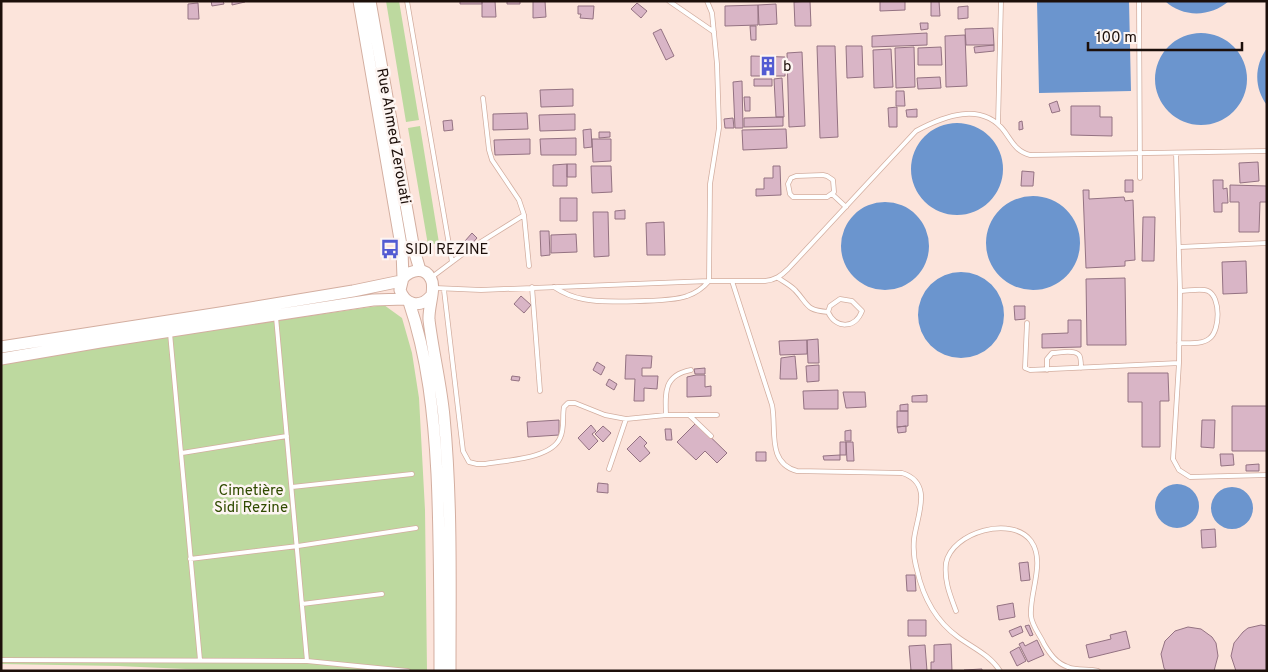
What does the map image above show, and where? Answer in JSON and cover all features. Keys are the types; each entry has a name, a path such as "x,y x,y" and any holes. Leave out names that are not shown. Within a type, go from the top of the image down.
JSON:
{"main road":[{"path":"359,1 402,251 400,290 407,301 420,339 428,377 435,440 439,520 440,671"},
{"name":"Rue Ahmed Zerouati","path":"370,1 414,250 420,270"},
{"path":"1,359 352,291 402,279 410,272 420,270 435,288"},
{"path":"1,347 275,315 373,300 407,301 414,304 423,303 435,288"},
{"path":"435,288 429,320 439,374 447,445 450,671"}],"lane":[{"path":"407,1 452,262"},
{"path":"669,1 714,32"},
{"path":"554,286 569,295 585,300 673,299 682,298 697,292 709,280 710,184 718,128 717,64 712,13 707,1"},
{"path":"998,124 1002,1"},
{"path":"1139,1 1140,178"},
{"path":"483,98 489,150 492,160 519,200 524,215 529,266"},
{"path":"435,288 481,290 709,280 765,282 778,278 916,131 932,122 950,116 979,114 989,117 998,124 1020,152 1030,155 1267,151"},
{"path":"1176,153 1180,247 1180,343 1173,459 1179,470 1184,474 1196,477 1267,475"},
{"path":"796,176 827,176 834,184 832,194 827,197 793,197 789,192 789,182 791,178 796,176"},
{"path":"832,194 846,206"},
{"path":"524,215 452,262 435,288 463,451 469,462 485,464 547,452 561,438 564,407 568,403 575,403 605,416 626,419 666,414 718,415"},
{"path":"1180,247 1267,243"},
{"path":"778,278 795,290 807,306 828,312"},
{"path":"732,281 772,405 775,422 775,446 778,458 786,466 797,471 896,472 913,477 920,486 922,498 914,538 914,560 919,582 928,602 941,622 990,658 1000,671"},
{"path":"532,287 540,391"},
{"path":"1180,292 1205,290 1212,294 1216,301 1218,323 1215,334 1206,341 1201,343 1180,343"},
{"path":"846,299 857,304 862,311 860,317 855,322 842,325 831,318 828,312 830,306 835,302 846,299"},
{"path":"275,315 298,546 307,661"},
{"path":"1027,323 1025,368 1030,370 1179,363"},
{"path":"169,326 200,660"},
{"path":"1047,370 1047,359 1052,353 1074,352 1078,354 1080,356 1081,368"},
{"path":"666,414 665,393 672,378 680,372 691,370"},
{"path":"689,415 711,436"},
{"path":"609,469 626,419"},
{"path":"182,453 287,436"},
{"path":"292,488 412,474"},
{"path":"190,559 298,546 416,528"},
{"path":"956,611 946,582 945,570 947,560 955,547 963,539 980,532 998,529 1016,531 1030,540 1036,555 1031,617 1048,652 1060,664 1068,667 1098,671"},
{"path":"302,604 382,594"},
{"path":"1,660 307,661 408,671"},
{"path":"432,671 440,671"}],"green space":[{"path":"386,1 399,1 419,120 406,122"},
{"path":"420,126 439,243 428,245 408,128"},
{"name":"Cimetière Sidi Rezine","path":"384,305 402,318 412,353 419,398 425,510 427,671 231,671 118,666 1,664 1,361"}],"water":[{"path":"1037,1 1129,1 1131,91 1039,93"},
{"path":"1165,1 1229,1 1206,13 1188,13 1172,7"},
{"path":"1201,33 1210,34 1227,41 1239,53 1246,70 1246,88 1239,105 1227,117 1210,124 1201,125 1192,124 1175,117 1163,105 1156,88 1155,79 1156,70 1163,53 1175,41 1192,34"},
{"path":"1267,48 1267,105 1260,91 1257,77 1260,62"},
{"path":"957,123 975,126 990,136 1000,151 1003,169 1000,187 990,202 975,212 957,215 939,212 924,202 914,187 911,169 914,151 924,136 939,126"},
{"path":"1033,196 1051,200 1066,210 1076,225 1080,243 1076,261 1066,276 1051,286 1033,290 1015,286 1000,276 990,261 986,243 990,225 1000,210 1015,200"},
{"path":"885,202 902,205 916,215 926,229 929,246 926,263 916,277 902,287 885,290 868,287 854,277 844,263 841,246 844,229 854,215 868,205"},
{"path":"953,272 969,272 978,275 992,284 1001,298 1004,315 1001,332 992,346 978,355 969,358 953,358 937,351 925,339 918,323 918,307 925,291 937,279"},
{"path":"1173,484 1181,484 1193,490 1199,506 1193,522 1181,528 1173,528 1161,522 1155,510 1155,502 1161,490"},
{"path":"1236,487 1244,490 1250,496 1253,508 1250,520 1244,526 1228,529 1220,526 1214,520 1211,504 1214,496 1220,490"}],"building":[{"path":"211,1 223,1 224,4 212,6"},
{"path":"232,1 245,1 245,2 232,5"},
{"path":"460,1 482,1 482,4 460,4"},
{"path":"482,1 495,1 496,17 482,17"},
{"path":"507,1 520,1 520,4 507,4"},
{"path":"533,1 545,1 546,17 533,18"},
{"path":"810,1 811,26 795,26 794,2"},
{"path":"880,1 905,1 905,10 880,11"},
{"path":"931,1 939,1 940,16 931,16"},
{"path":"198,3 199,19 188,19 188,4"},
{"path":"637,3 647,11 641,18 631,9"},
{"path":"776,4 777,24 759,25 758,5"},
{"path":"758,5 758,25 725,26 725,6"},
{"path":"578,6 594,6 593,19 580,18 581,14 578,14"},
{"path":"968,6 968,18 958,19 958,7"},
{"path":"920,23 928,23 928,29 921,30"},
{"path":"750,26 756,26 756,40 751,40"},
{"path":"993,28 994,45 966,45 965,29"},
{"path":"661,29 674,56 666,60 653,33"},
{"path":"927,33 927,45 872,47 872,36"},
{"path":"965,35 967,86 946,87 945,36"},
{"path":"994,45 994,51 975,53 974,47"},
{"path":"817,46 835,46 838,137 820,138"},
{"path":"846,46 862,46 863,77 847,78"},
{"path":"914,47 915,87 896,88 895,48"},
{"path":"941,47 942,65 918,65 918,48"},
{"path":"891,49 893,87 874,88 873,50"},
{"path":"802,52 805,126 789,127 787,53"},
{"name":"b","path":"751,56 785,57 785,76 751,76"},
{"path":"940,77 941,88 918,89 917,78"},
{"path":"782,78 784,117 776,117 774,79"},
{"path":"754,79 772,79 772,86 754,86"},
{"path":"742,81 743,128 735,128 733,82"},
{"path":"573,89 573,106 541,107 540,90"},
{"path":"896,91 904,91 905,106 896,106"},
{"path":"744,97 750,97 750,111 745,111"},
{"path":"1057,101 1060,111 1052,113 1049,104"},
{"path":"1071,106 1100,106 1100,117 1112,117 1112,136 1071,135"},
{"path":"897,107 897,127 889,127 888,108"},
{"path":"917,109 917,117 907,117 906,110"},
{"path":"527,113 528,129 493,130 493,114"},
{"path":"575,114 575,130 540,131 539,115"},
{"path":"783,117 783,126 744,127 744,118"},
{"path":"733,118 734,128 725,128 724,119"},
{"path":"452,120 453,130 444,131 443,121"},
{"path":"1022,121 1023,129 1019,130 1019,122"},
{"path":"591,129 592,147 584,148 583,130"},
{"path":"786,129 787,148 743,150 742,130"},
{"path":"599,132 610,132 610,137 599,138"},
{"path":"576,138 576,155 541,155 540,139"},
{"path":"530,139 530,154 495,155 494,140"},
{"path":"592,139 611,139 611,161 593,162"},
{"path":"1258,162 1259,181 1240,183 1239,163"},
{"path":"567,164 576,164 576,177 567,177"},
{"path":"567,164 567,186 553,186 553,165"},
{"path":"591,166 611,166 612,192 592,193"},
{"path":"773,166 780,166 781,195 756,196 756,189 764,189 764,178 773,178"},
{"path":"1022,171 1034,172 1033,186 1021,186"},
{"path":"1125,180 1133,180 1133,192 1125,192"},
{"path":"1213,180 1223,180 1223,189 1227,188 1228,203 1222,203 1222,212 1214,212"},
{"path":"1230,185 1267,186 1267,202 1260,202 1259,232 1239,232 1239,202 1230,202"},
{"path":"1083,190 1089,190 1089,199 1124,197 1125,201 1133,200 1135,260 1125,261 1125,266 1086,268"},
{"path":"560,198 577,198 577,221 560,221"},
{"path":"625,210 625,219 615,219 615,211"},
{"path":"593,212 608,212 609,256 594,257"},
{"path":"1143,217 1155,217 1154,261 1142,261"},
{"path":"664,222 665,255 647,255 646,223"},
{"path":"540,231 549,231 550,255 541,256"},
{"path":"472,233 477,238 470,246 465,241"},
{"path":"576,234 577,252 551,253 551,235"},
{"path":"1246,261 1247,293 1223,294 1222,262"},
{"path":"1125,278 1126,345 1087,345 1086,279"},
{"path":"521,296 531,305 524,313 514,304"},
{"path":"1014,306 1025,306 1025,319 1015,320"},
{"path":"1068,320 1081,320 1081,347 1042,348 1042,334 1068,333"},
{"path":"818,339 819,363 808,363 807,340"},
{"path":"807,340 807,354 780,355 779,341"},
{"path":"626,355 652,356 651,368 642,368 642,376 658,376 657,389 644,388 644,401 634,401 635,379 625,379"},
{"path":"795,356 797,379 780,379 781,358"},
{"path":"597,362 605,367 601,375 593,370"},
{"path":"819,365 819,381 807,382 806,366"},
{"path":"705,368 705,374 695,374 694,369"},
{"path":"1128,373 1168,373 1169,401 1160,401 1160,447 1142,447 1142,402 1128,402"},
{"path":"705,375 705,387 711,386 711,396 687,397 687,377"},
{"path":"512,376 520,377 519,381 511,380"},
{"path":"609,379 617,384 614,390 606,385"},
{"path":"838,390 838,409 804,409 803,391"},
{"path":"843,392 865,392 866,407 846,408"},
{"path":"927,395 927,402 912,402 912,396"},
{"path":"908,404 908,411 900,411 900,405"},
{"path":"1232,406 1267,406 1267,451 1232,451"},
{"path":"897,411 908,411 908,426 897,427"},
{"path":"559,420 559,435 528,437 527,422"},
{"path":"1202,420 1215,420 1214,448 1201,447"},
{"path":"696,423 727,453 717,463 705,451 696,460 677,442"},
{"path":"591,425 596,431 592,434 598,441 589,450 578,438"},
{"path":"603,426 611,433 603,442 595,434"},
{"path":"906,426 906,432 898,433 897,427"},
{"path":"665,429 671,429 672,440 666,440"},
{"path":"851,430 851,441 845,441 845,431"},
{"path":"640,436 647,443 644,446 650,453 640,462 627,449"},
{"path":"840,442 846,442 846,455 840,455"},
{"path":"846,442 853,442 854,461 847,461"},
{"path":"756,452 766,452 766,461 756,461"},
{"path":"1220,454 1233,454 1234,465 1221,466"},
{"path":"840,455 840,460 824,460 823,456"},
{"path":"1259,464 1259,471 1246,471 1246,465"},
{"path":"598,483 608,484 608,493 597,492"},
{"path":"1215,529 1216,547 1202,548 1201,530"},
{"path":"1028,562 1030,580 1021,581 1019,563"},
{"path":"906,575 915,575 916,591 907,591"},
{"path":"1013,603 1015,617 999,620 997,606"},
{"path":"908,620 926,620 926,636 908,636"},
{"path":"1029,625 1033,635 1030,636 1025,626"},
{"path":"1261,625 1267,626 1267,671 1236,671 1231,656 1234,643 1248,628"},
{"path":"1021,626 1023,632 1012,637 1009,631"},
{"path":"1188,627 1201,629 1212,637 1216,643 1218,656 1214,671 1166,671 1164,668 1161,654 1165,641 1175,631"},
{"path":"1126,631 1130,648 1089,658 1086,645 1111,639 1110,635"},
{"path":"1037,640 1044,655 1028,662 1019,644 1023,642 1025,646"},
{"path":"951,644 952,671 931,671 931,662 934,662 934,645"},
{"path":"925,645 927,671 911,671 909,646"},
{"path":"1019,647 1026,661 1017,666 1010,652"},
{"path":"982,669 982,671 964,671 964,670"}],"place":[{"name":"b","path":"768,66"},
{"name":"SIDI REZINE","path":"390,249"}]}
